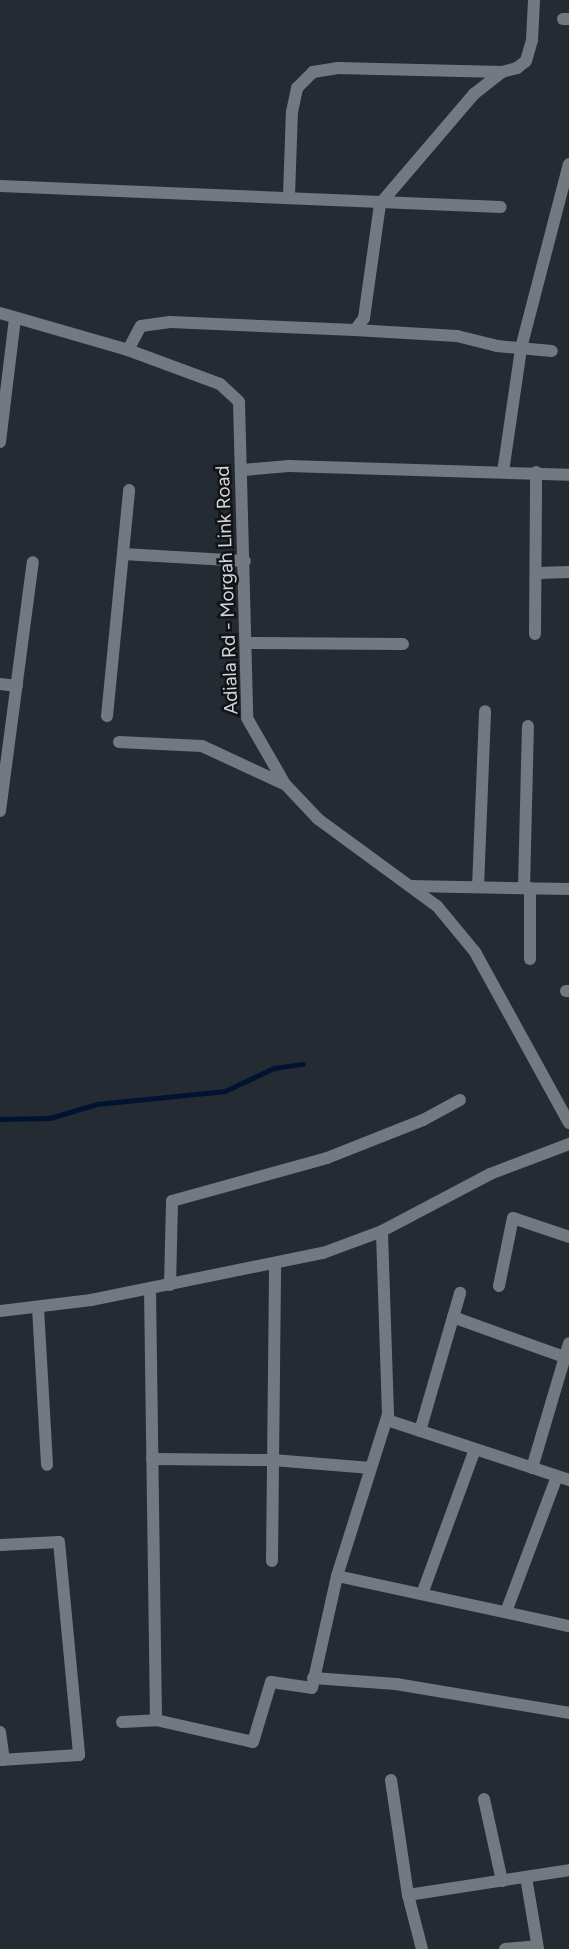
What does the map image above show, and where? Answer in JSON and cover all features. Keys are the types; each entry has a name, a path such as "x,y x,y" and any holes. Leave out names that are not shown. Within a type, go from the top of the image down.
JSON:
{"street":[{"path":"355,330 364,318 380,204 474,94 502,72 526,61 534,0"},
{"path":"289,196 292,112 298,88 313,72 337,68 502,72"},
{"path":"503,472 521,348 569,164"},
{"path":"0,186 289,196 380,204 500,207"},
{"name":"Adiala Rd - Morgah Link Road","path":"0,313 128,349 220,384 239,402 243,470 247,718 285,784 318,819 437,906 475,952 569,1123"},
{"path":"0,442 15,318"},
{"path":"128,349 141,326 170,322 457,336 552,351"},
{"path":"243,470 289,466 569,474"},
{"path":"535,634 538,573 536,472"},
{"path":"107,716 129,490"},
{"path":"122,554 245,561"},
{"path":"0,811 33,562"},
{"path":"538,573 569,572"},
{"path":"246,643 403,644"},
{"path":"0,684 17,686"},
{"path":"478,887 485,711"},
{"path":"528,726 527,888 530,959"},
{"path":"120,742 202,746 285,784"},
{"path":"410,886 569,889"},
{"path":"170,1285 170,1208 174,1200 327,1158 423,1120 460,1100"},
{"path":"0,1311 38,1308 150,1289 275,1264 382,1231 490,1174 569,1144"},
{"path":"499,1286 513,1219 569,1237"},
{"path":"122,1722 156,1720 253,1742 271,1682 312,1688 337,1576 387,1420 382,1231"},
{"path":"272,1561 275,1264"},
{"path":"150,1289 156,1720"},
{"path":"420,1431 460,1293"},
{"path":"38,1308 47,1465"},
{"path":"453,1317 565,1357"},
{"path":"532,1468 569,1343"},
{"path":"387,1420 563,1478 506,1612"},
{"path":"422,1594 475,1449"},
{"path":"152,1460 273,1460 371,1468"},
{"path":"0,1545 59,1542 79,1755 2,1760 0,1732"},
{"path":"337,1576 569,1626"},
{"path":"313,1678 396,1684 569,1713"},
{"path":"391,1780 408,1895 422,1949"},
{"path":"484,1799 502,1881"},
{"path":"408,1895 569,1870"},
{"path":"505,1949 538,1947 526,1877"}],"waterway":[{"path":"0,1119 50,1118 97,1104 225,1091 274,1068 303,1064"}]}
